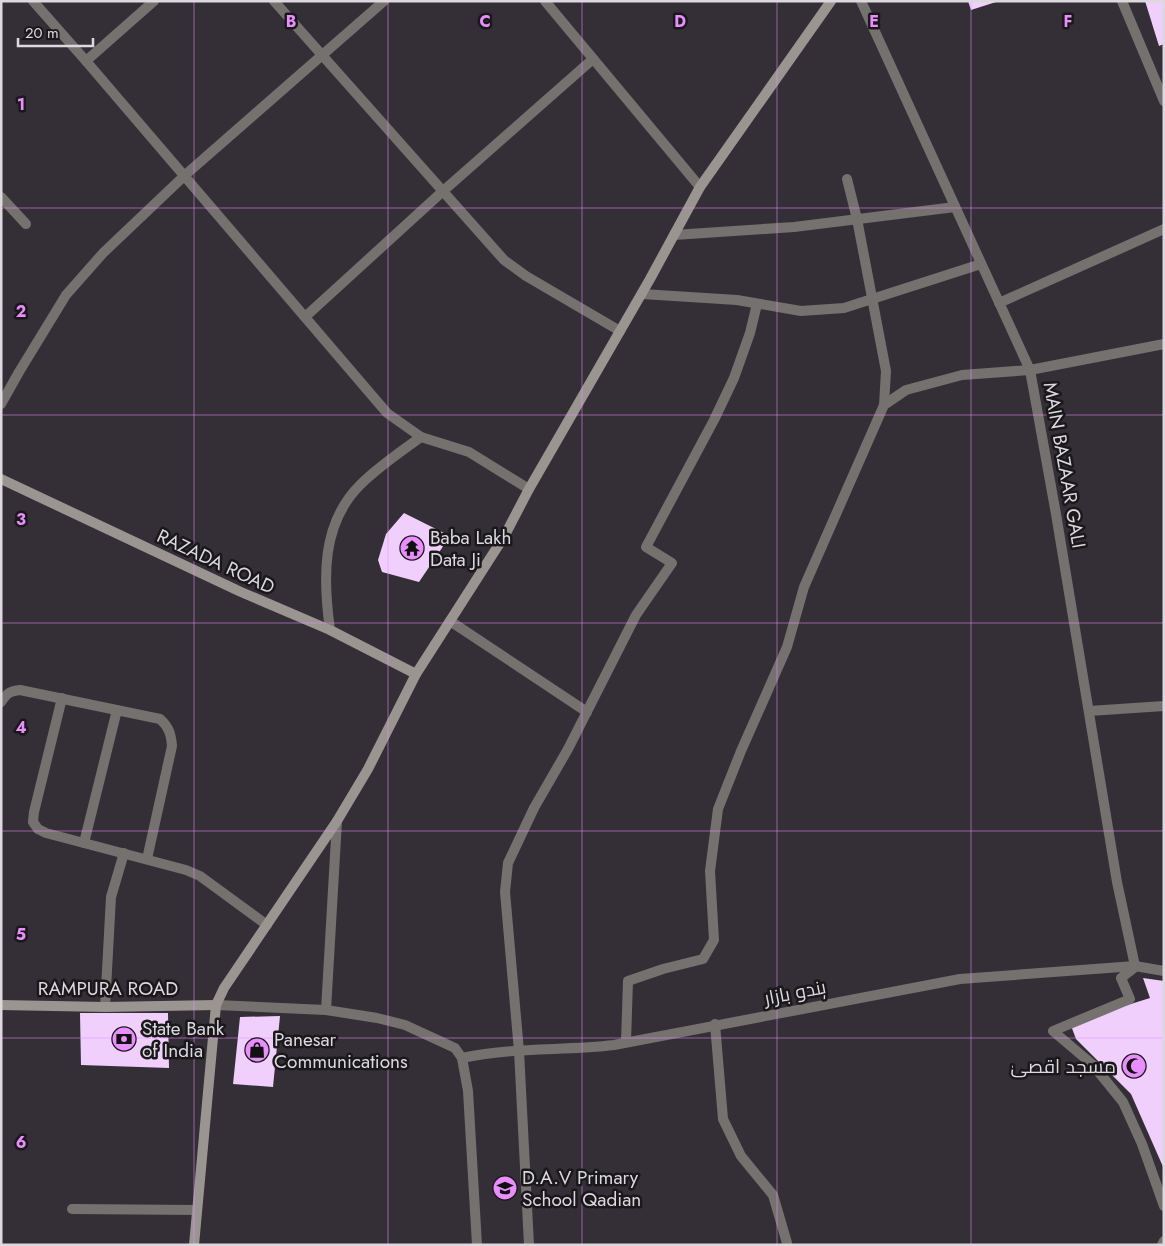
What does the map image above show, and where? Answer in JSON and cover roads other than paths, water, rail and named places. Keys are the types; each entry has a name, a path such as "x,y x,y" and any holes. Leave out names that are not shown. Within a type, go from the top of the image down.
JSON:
{"main road":[{"path":"194,1245 216,1005 238,967 337,822 368,769 416,674 505,535 642,294 700,187 831,1"},
{"name":"RAZADA ROAD","path":"1,479 241,592 330,630 416,674"},
{"name":"RAMPURA ROAD","path":"1,1005 105,1007 216,1005"}],"street":[{"path":"33,1 387,413 421,437 469,452 529,490"},
{"path":"86,61 154,1"},
{"path":"274,1 504,260 526,276 620,332"},
{"path":"1,404 18,372 66,296 104,252 184,176 384,1"},
{"name":"MAIN BAZAAR GALI","path":"861,1 1030,370 1056,514 1117,882 1135,966"},
{"path":"1122,1 1164,101"},
{"path":"550,3 700,187"},
{"path":"305,317 593,58"},
{"path":"626,1042 628,982 663,969 703,958 714,940 710,871 718,808 787,647 804,587 884,405 886,371 848,179"},
{"path":"1,197 26,224"},
{"path":"674,235 794,227 955,207"},
{"path":"999,303 1164,229"},
{"path":"642,294 737,300 801,311 844,308 981,264"},
{"path":"529,1245 519,1051 505,892 505,876 508,863 534,808 568,749 636,615 672,563 646,547 714,420 734,378 750,333 757,304"},
{"path":"884,405 906,390 962,375 1030,370 1164,344"},
{"path":"330,630 325,588 326,562 335,521 345,503 360,485 421,437"},
{"path":"450,621 587,712"},
{"path":"1,702 5,695 11,691 20,690 160,719 168,726 172,735 172,746 147,859"},
{"path":"62,698 34,812 33,822 38,829 46,833 186,870 200,876 267,925"},
{"path":"1088,712 1164,706"},
{"path":"84,843 117,710"},
{"path":"326,1010 337,822"},
{"path":"105,1007 111,897 124,853"},
{"path":"1135,966 1121,978 1130,999 1053,1031 1093,1065 1123,1102 1142,1144 1164,1206"},
{"name":"ہندو بازار","path":"462,1058 495,1052 592,1047 626,1042 960,979 1135,966 1164,971"},
{"path":"216,1005 326,1010 377,1018 405,1025 455,1048 462,1058 468,1091 477,1245"},
{"path":"715,1024 723,1119 741,1156 773,1195 787,1243"},
{"path":"72,1209 197,1210"},
{"path":"1162,1245 1164,1241"}],"place":[{"name":"Baba Lakh Data Ji","path":"412,548"},
{"name":"State Bank of India","path":"124,1039"},
{"name":"Panesar Communications","path":"257,1050"},
{"name":"مسجد اقصیٰ","path":"1134,1066"},
{"name":"D.A.V Primary School Qadian","path":"505,1188"}]}
